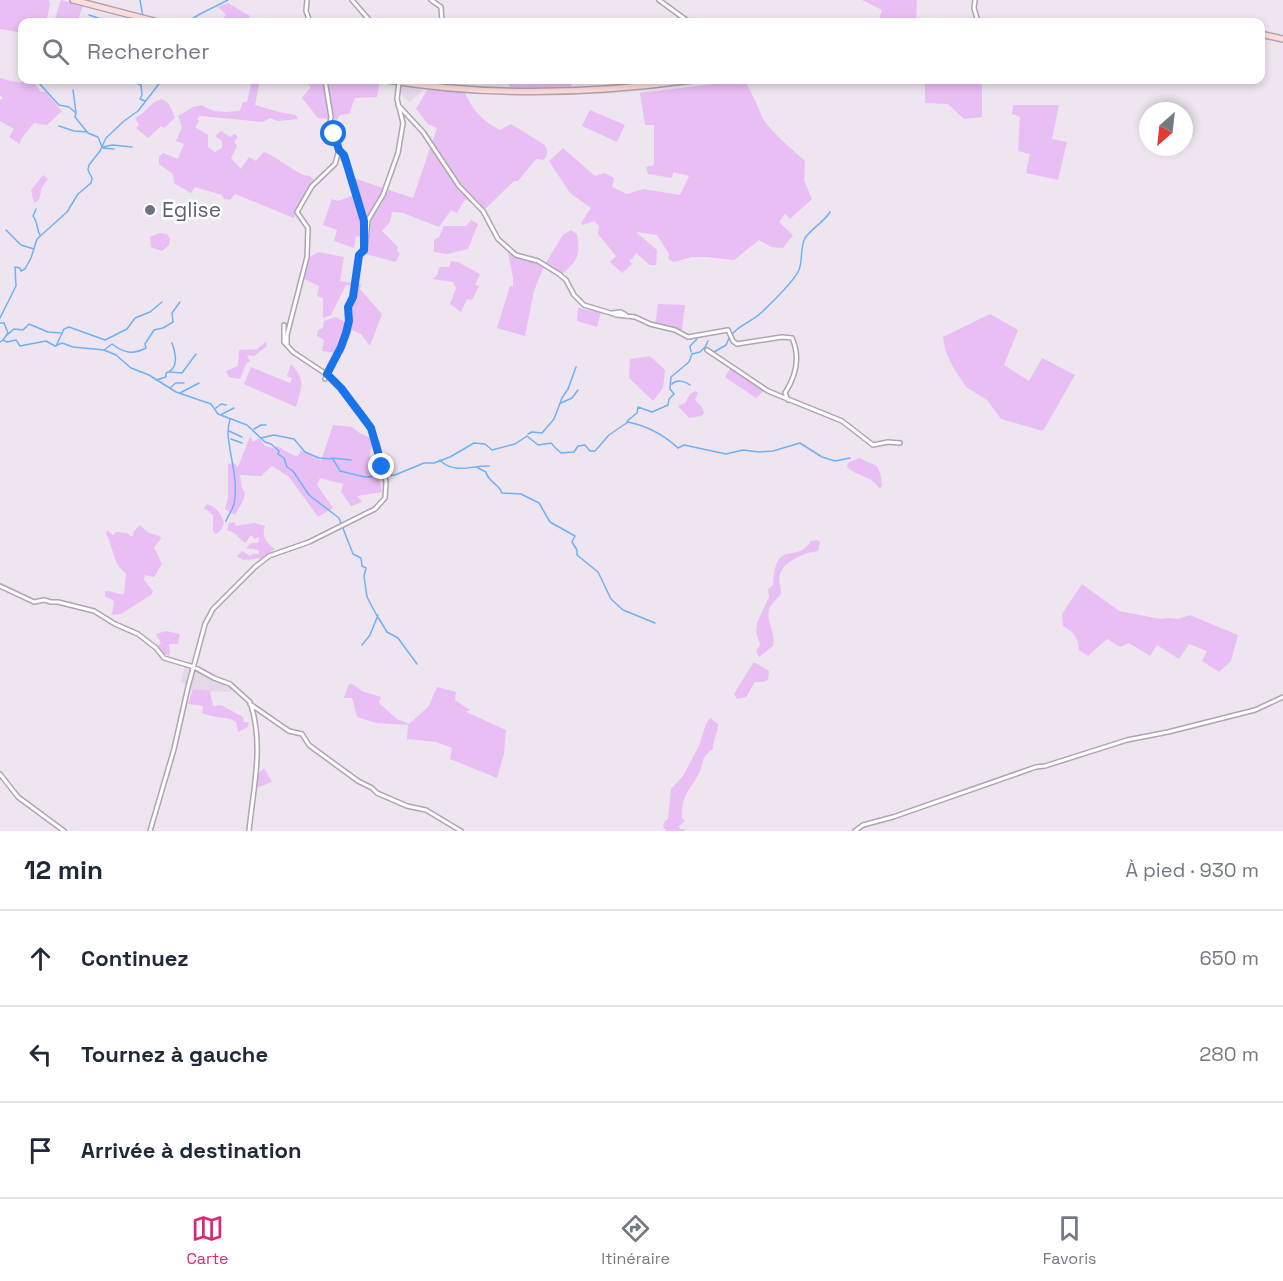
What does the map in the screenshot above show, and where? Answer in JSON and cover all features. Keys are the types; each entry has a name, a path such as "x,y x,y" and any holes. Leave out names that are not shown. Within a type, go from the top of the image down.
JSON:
{"main road":[{"path":"73,0 140,18"},
{"path":"1265,35 1283,39"},
{"path":"447,84 531,92 655,84"}],"street":[{"path":"307,0 306,11 309,18"},
{"path":"352,0 368,18"},
{"path":"431,0 441,7 442,18"},
{"path":"659,0 684,18"},
{"path":"975,0 974,8 977,18"},
{"path":"288,346 287,335 305,270 309,232 297,212 312,186 335,164 339,150 337,140 329,126 331,117 326,84"},
{"path":"326,376 346,333 349,321 348,307 353,297 359,255 364,250 368,220 383,195 398,153 403,123 398,105 396,84"},
{"path":"398,105 423,132 447,165 450,174 483,211 498,239 516,255 538,261 560,274 584,306 610,314 635,317 651,324 670,328 688,337 728,330 737,344 782,337 792,338 796,347 797,366 793,381 785,393 788,400"},
{"path":"339,150 343,154 355,190 364,221 365,235"},
{"path":"150,831 209,615 255,567 277,552 305,543 380,506 385,498 386,482 371,428 341,388 288,346 283,337 284,325"},
{"path":"707,350 768,391 834,417 873,445 888,442 900,443"},
{"path":"0,586 34,602 44,600 51,603 58,602 94,612 115,624 134,631 156,648 164,658 194,667 230,684 250,702 256,723 257,744 249,831"},
{"path":"855,831 862,825 894,818 1036,767 1127,740 1255,710 1283,697"},
{"path":"250,704 289,731 302,734 309,745 377,793 407,806 426,810 461,831"},
{"path":"0,774 18,797 64,831"}],"shaded area":[{"path":"0,0 49,0 47,18 18,18 18,32 0,29"},
{"path":"61,0 83,6 78,18 55,18"},
{"path":"862,0 917,0 916,18 879,18 882,10"},
{"path":"228,3 250,16 248,18 223,18 226,15 218,7"},
{"path":"0,78 18,84 35,84 41,92 46,92 62,111 47,125 34,123 21,139 20,144 9,137 14,129 0,121 0,100 3,98 0,95"},
{"path":"251,84 259,84 255,105 296,115 298,119 278,121 270,118 263,122 200,116 195,127 208,135 208,147 215,152 222,148 222,141 215,136 221,131 230,137 235,134 238,137 234,142 237,146 231,158 241,169 249,157 256,161 264,152 300,173 310,176 316,182 299,206 294,218 235,194 230,200 224,199 222,195 195,187 191,193 174,183 173,174 159,164 159,157 163,153 178,159 184,144 176,141 182,127 178,116 193,107 202,105 216,111 240,111 243,102 247,102"},
{"path":"308,84 379,84 377,97 355,98 349,114 340,115 337,120 318,118 302,98 311,87"},
{"path":"399,84 428,85 410,102 398,92"},
{"path":"509,84 572,84 570,91 510,91"},
{"path":"714,84 747,84 765,122 805,161 804,180 812,199 790,219 785,214 779,222 793,235 783,248 771,247 759,240 734,260 692,257 674,262 668,259 669,254 657,235 636,232 657,250 656,265 650,265 636,253 629,260 632,264 622,273 610,262 616,256 598,234 599,226 594,221 583,225 581,223 591,208 570,193 549,161 563,148 595,176 605,173 614,178 612,187 627,194 644,189 680,195 689,176 673,172 672,178 648,174 646,167 654,165 654,125 645,125 640,93"},
{"path":"925,84 982,84 982,117 964,119 948,104 925,103"},
{"path":"428,89 464,91 478,114 488,123 500,130 511,124 545,145 547,152 544,160 536,159 518,181 514,181 483,211 465,199 457,213 451,210 439,227 403,213 392,212 390,222 382,231 398,247 397,251 400,253 396,262 362,253 365,250 365,238 356,236 354,248 334,241 337,230 323,225 332,199 338,201 356,194 351,177 413,198 437,128 428,124 416,109"},
{"path":"162,99 169,104 175,118 164,128 161,126 148,138 136,128 139,125 135,118"},
{"path":"1013,105 1059,105 1052,139 1067,142 1058,180 1026,173 1030,154 1018,151 1020,117 1012,114"},
{"path":"590,110 625,125 617,142 582,126"},
{"path":"43,175 48,179 42,187 39,200 34,203 31,190"},
{"path":"471,220 478,224 468,249 447,254 434,252 434,240 439,237 444,226 466,226"},
{"path":"571,230 577,234 576,258 561,275 544,266 534,291 525,336 497,328 510,286 513,286 507,247 516,255 545,264 563,235"},
{"path":"160,233 167,234 170,239 169,245 162,251 151,247 150,237"},
{"path":"318,252 344,257 340,281 361,284 360,289 382,314 370,346 361,334 352,330 343,354 322,351 324,340 317,336 318,330 323,328 324,321 336,317 348,324 353,286 346,285 331,315 323,318 323,298 317,296 319,286 302,278 307,259"},
{"path":"451,261 458,262 480,274 475,285 479,286 472,300 467,299 461,312 450,304 456,288 453,282 432,279 437,275 439,267 449,267"},
{"path":"658,304 685,305 682,330 655,325"},
{"path":"578,308 601,312 597,327 577,321"},
{"path":"990,314 1018,330 1004,365 1029,381 1042,358 1075,375 1043,431 1001,419 987,400 966,387 946,352 943,337"},
{"path":"266,342 267,346 254,356 247,355 250,361 246,364 240,379 229,377 226,371 238,366 239,350 257,349"},
{"path":"650,356 665,370 663,388 653,401 629,378 630,359"},
{"path":"291,364 301,380 296,407 244,384 251,367 290,383 292,378 287,376"},
{"path":"731,367 766,389 756,398 725,377"},
{"path":"695,391 698,393 695,400 704,413 701,416 689,418 678,406 685,403 690,394"},
{"path":"333,425 352,427 361,434 374,439 369,456 374,458 382,492 357,496 362,502 351,506 341,492 343,484 320,478 317,485 333,508 318,517 289,477 272,466 261,476 240,475 245,493 243,501 235,515 225,509 228,498 228,464 234,463 238,467 250,436 253,442 259,438 265,446 273,448 277,446 295,456 298,456 301,450 321,461"},
{"path":"859,458 877,466 882,487 879,488 872,481 847,467 848,463"},
{"path":"207,504 218,511 224,523 216,534 213,531 213,515 204,508"},
{"path":"234,522 236,526 255,523 265,526 265,539 275,549 262,558 243,560 237,556 242,551 250,556 259,554 259,550 246,548 251,543 258,543 259,537 255,539 251,535 245,543 227,530 229,523"},
{"path":"140,525 149,533 160,536 161,539 154,547 162,564 154,577 145,575 144,580 153,591 151,595 121,614 112,615 114,601 105,596 105,591 124,594 126,573 118,565 106,534 107,530 113,535 116,532 127,533 132,537"},
{"path":"811,541 820,542 818,551 794,559 781,572 779,578 781,593 770,608 768,615 773,646 759,657 756,651 760,645 756,632 757,623 769,597 768,589 773,585 778,561 782,556 799,552"},
{"path":"1082,584 1119,611 1161,619 1178,619 1190,615 1238,635 1231,661 1219,672 1202,661 1207,651 1189,644 1179,659 1157,645 1150,656 1129,643 1120,647 1107,639 1088,656 1079,650 1075,635 1063,626 1062,614"},
{"path":"166,631 180,634 178,644 169,644 169,656 156,648 161,643 156,634"},
{"path":"753,663 769,671 768,680 755,682 746,697 737,699 734,694"},
{"path":"186,664 234,687 230,692 187,690 188,687 181,681"},
{"path":"351,683 362,691 381,697 379,703 397,719 409,724 428,707 437,687 456,692 455,700 470,710 466,712 506,730 504,754 497,778 450,759 452,748 436,742 407,739 408,725 376,723 357,717 352,698 344,698"},
{"path":"193,689 210,691 213,706 221,705 243,717 244,722 249,722 248,727 238,732 236,722 202,713 203,706 188,704"},
{"path":"710,718 718,724 713,749 704,758 684,799 682,818 685,821 679,826 685,831 666,831 663,826 668,819 671,789 683,776 699,746"},
{"path":"264,768 272,782 253,789 254,777"}],"waterway":[{"path":"140,0 143,17"},
{"path":"194,18 228,0"},
{"path":"89,15 98,18"},
{"path":"40,84 59,105 69,107 76,113 75,117 88,133 98,137 102,147"},
{"path":"138,84 141,85 140,99 145,101"},
{"path":"0,318 16,286 15,267 20,268 21,271 25,269 37,239 67,212 78,194 91,183 89,165 100,151 106,138 138,111 159,84"},
{"path":"73,90 76,113"},
{"path":"59,126 87,132"},
{"path":"103,147 112,145 132,147"},
{"path":"103,148 114,149"},
{"path":"36,209 33,216 40,235"},
{"path":"627,421 637,413 638,407 652,412 668,405 669,399 674,394 670,389 671,377 689,362 692,354 700,352 705,347 714,352 726,345 737,330 762,312 782,292 799,270 805,238 830,212"},
{"path":"6,230 21,245 34,249"},
{"path":"56,346 64,329 69,327 105,340 127,329 135,318 150,312 162,302"},
{"path":"104,350 112,344 129,352 137,352 146,348 145,344 154,330 173,322 172,313 180,302"},
{"path":"0,323 4,323 8,333 3,340"},
{"path":"7,335 14,329 23,330 29,324 48,332 61,333"},
{"path":"691,352 690,346 697,339"},
{"path":"0,342 16,340 20,346 46,341 55,346 62,343 73,347 104,350 116,355 131,368 149,375 176,392 211,404 218,414 247,425 265,442 279,451 278,454 284,458 287,467 293,471 309,495 339,518 353,554 361,558 362,566 366,568 364,576 367,597 376,614 387,632 398,638 417,664"},
{"path":"705,347 708,341"},
{"path":"156,380 166,377 166,373 175,365 172,343"},
{"path":"170,372 182,373 196,354"},
{"path":"528,434 542,433 554,419 576,367"},
{"path":"672,384 681,381 690,385"},
{"path":"171,387 176,383 184,383"},
{"path":"180,393 199,383"},
{"path":"561,403 572,398 578,390"},
{"path":"216,408 221,404 226,405"},
{"path":"222,414 234,408"},
{"path":"226,521 235,495 235,477 228,433 230,419"},
{"path":"261,438 274,435 294,439 305,452 319,458 333,459 340,471 365,477 395,475 424,463 434,463 474,443 485,444 492,450 515,444 527,436 538,445 551,443 561,453 574,452 578,446 585,445 590,451 595,451 609,435 628,422 655,432 678,448 684,445 726,454 743,450 773,451 800,443 822,457 835,461 850,458"},
{"path":"254,429 266,425"},
{"path":"229,431 242,437"},
{"path":"231,439 242,443"},
{"path":"332,458 351,460"},
{"path":"440,460 445,465 457,468 489,466"},
{"path":"478,468 486,472 502,493 521,494 539,503 550,522 575,536 572,542 577,555 598,572 611,599 623,610 655,623"},
{"path":"362,645 370,635 378,615"}],"place":[{"name":"Eglise","path":"150,210"}],"route":[{"path":"334,134 339,150 344,155 362,212 365,230 364,250 359,255 353,297 348,307 349,321 346,333 327,374 341,388 371,428 382,467"}]}
